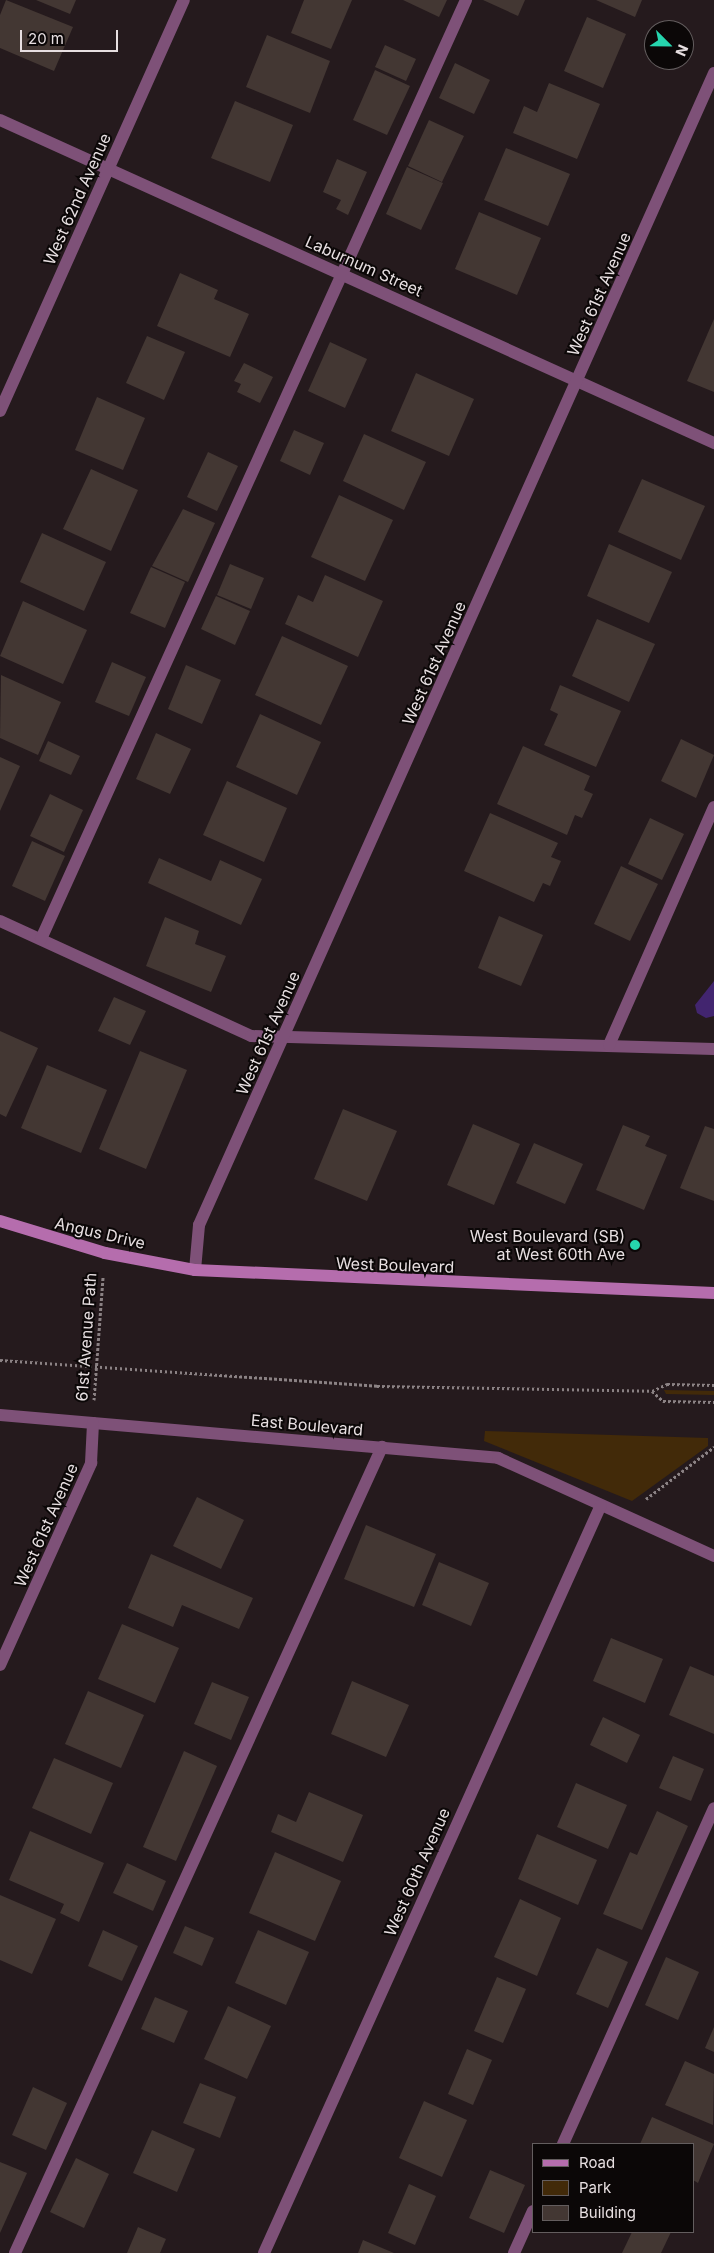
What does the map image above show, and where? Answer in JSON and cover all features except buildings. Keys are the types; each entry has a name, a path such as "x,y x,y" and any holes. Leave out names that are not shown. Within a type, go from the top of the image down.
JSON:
{"street":[{"name":"West 62nd Avenue","path":"0,410 184,0"},
{"path":"41,939 466,0"},
{"name":"West 61st Avenue","path":"195,1270 199,1225 578,382 714,72"},
{"name":"Laburnum Street","path":"0,120 342,273 714,443"},
{"path":"609,1045 714,807"},
{"path":"0,921 251,1036 714,1049"},
{"name":"Angus Drive","path":"0,1221 105,1253 195,1270"},
{"name":"West Boulevard","path":"195,1270 714,1293"},
{"name":"East Boulevard","path":"0,1415 498,1458 601,1505"},
{"name":"West 61st Avenue","path":"0,1665 91,1463 93,1423"},
{"path":"16,2253 382,1448"},
{"path":"601,1505 714,1556"},
{"name":"West 60th Avenue","path":"264,2253 601,1505"},
{"path":"563,2143 714,1808"},
{"path":"514,2253 532,2213"}],"path":[{"name":"61st Avenue Path","path":"93,1423 105,1253"},
{"path":"0,1360 377,1386 652,1391 667,1384 714,1385"},
{"path":"652,1391 663,1401 714,1402"},
{"path":"643,1501 714,1447"}],"green space":[{"path":"664,1390 714,1391 714,1395 666,1394"},
{"path":"485,1431 708,1438 708,1446 632,1501 484,1441"}],"shaded area":[{"path":"714,981 714,1016 706,1018 697,1013 695,1005"}],"place":[{"name":"West Boulevard (SB) at West 60th Ave","path":"635,1245"}]}
